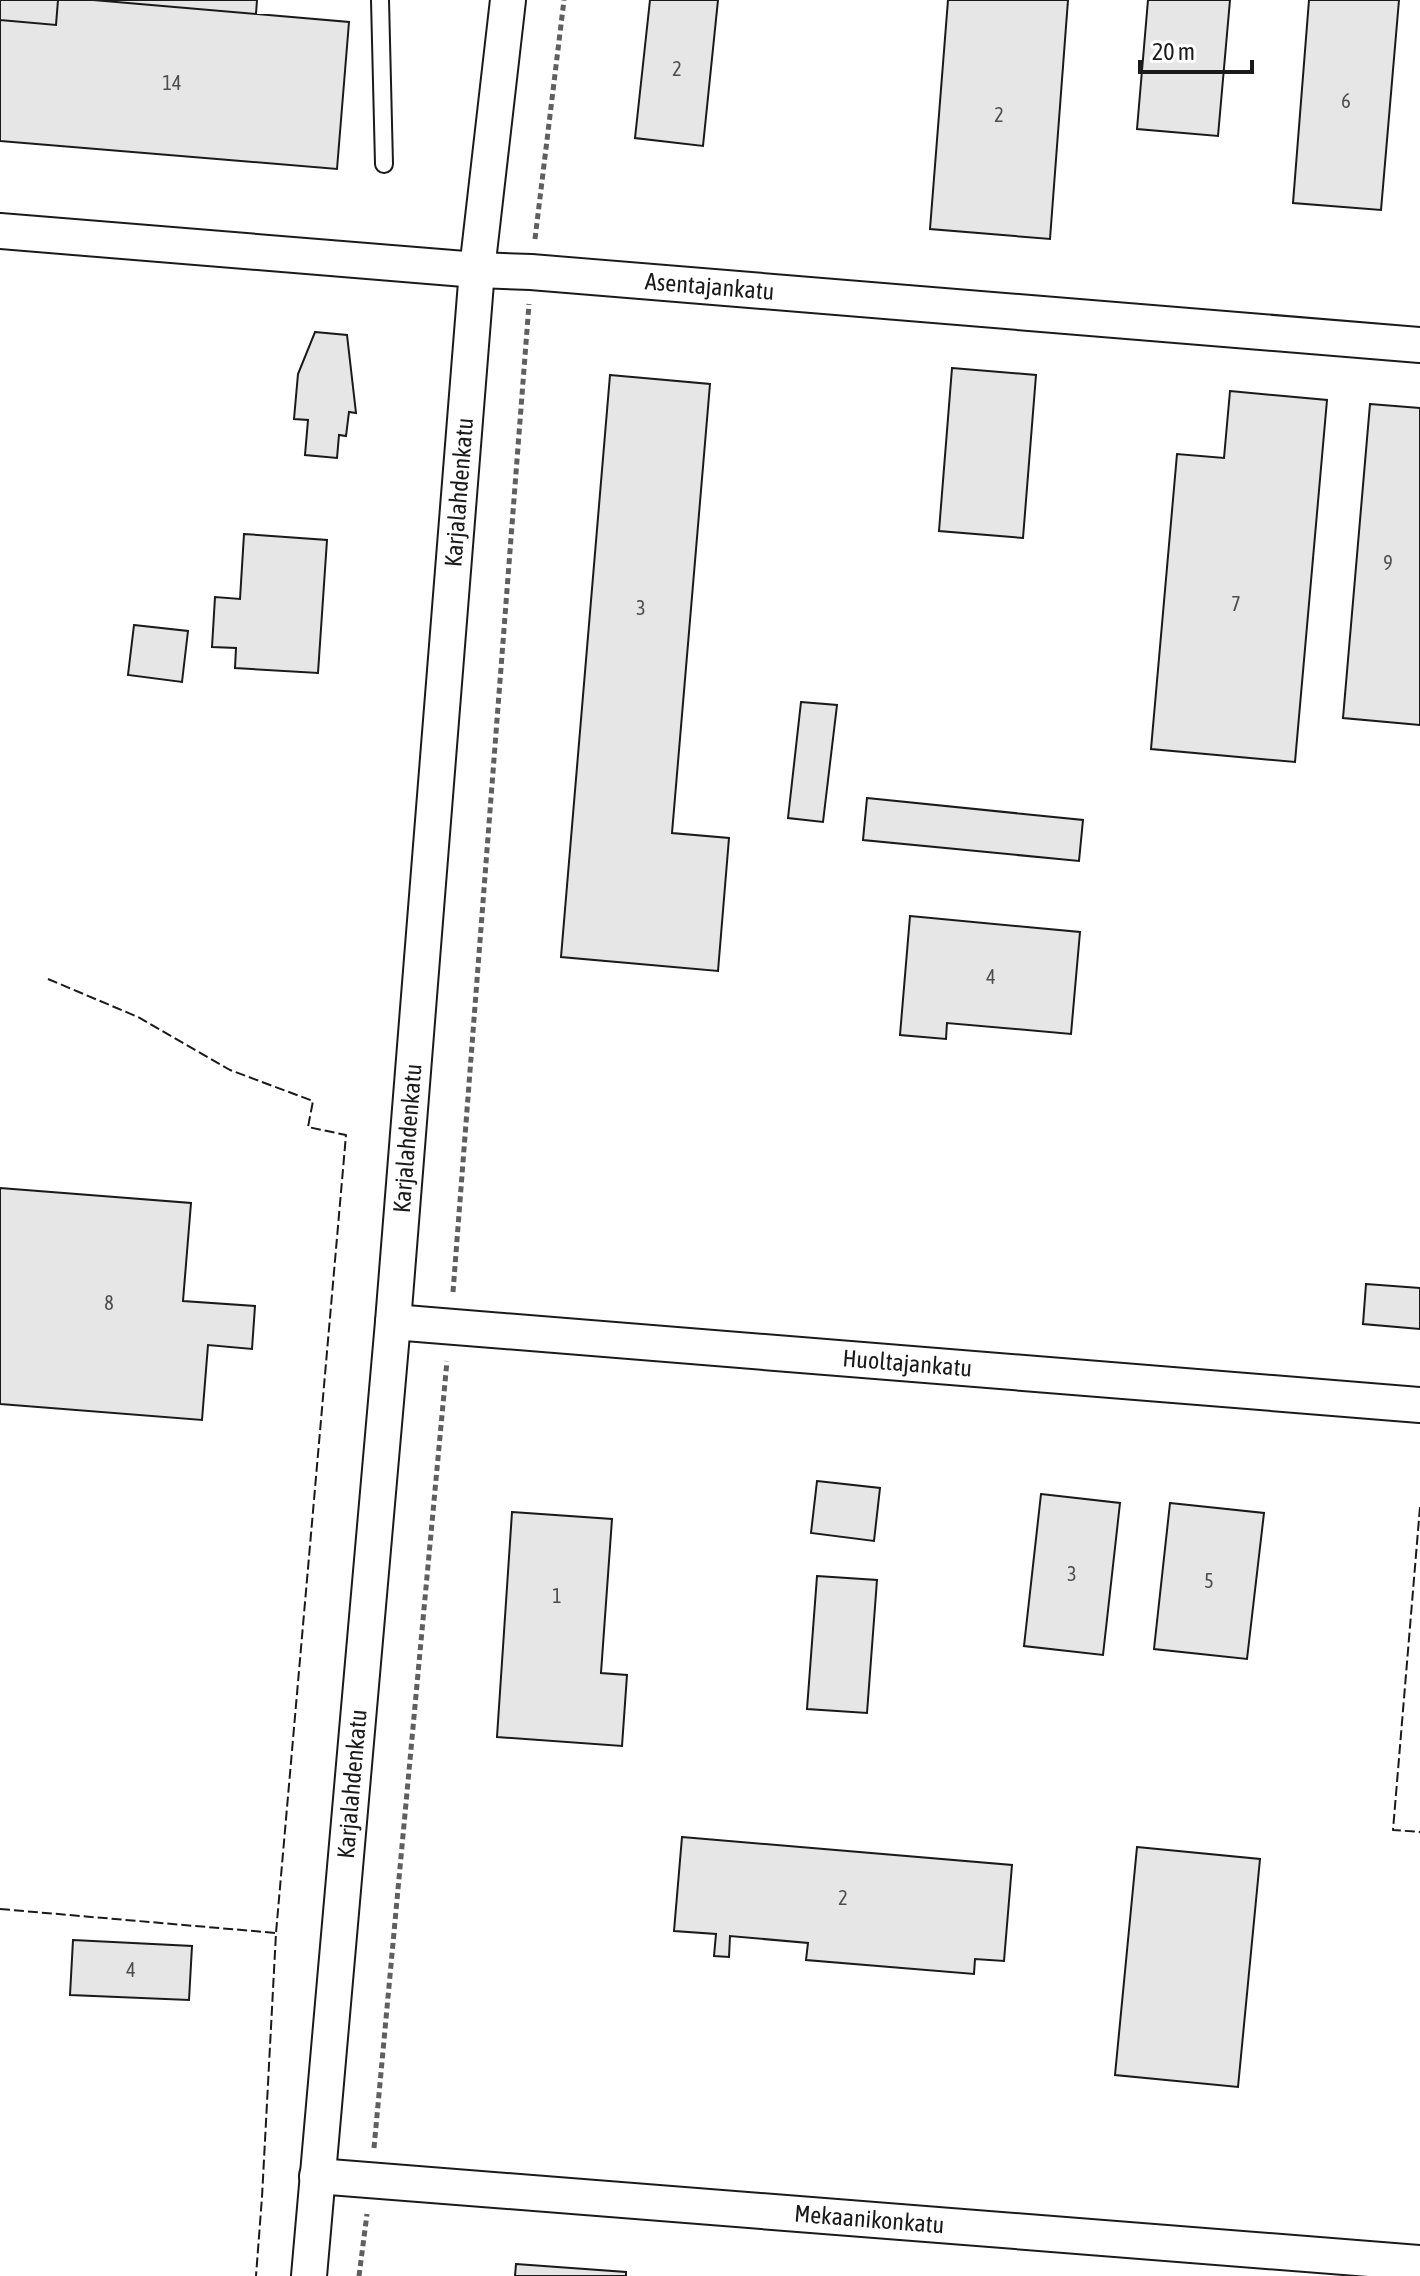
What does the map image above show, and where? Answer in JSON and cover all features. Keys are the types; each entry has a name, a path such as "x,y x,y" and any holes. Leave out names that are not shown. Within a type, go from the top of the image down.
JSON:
{"street":[{"name":"Karjalahdenkatu","path":"309,2276 393,1322 477,270 508,0"},
{"name":"Asentajankatu","path":"0,231 1420,345"},
{"name":"Huoltajankatu","path":"393,1322 1420,1405"},
{"name":"Mekaanikonkatu","path":"317,2176 1420,2263"}],"lane":[{"path":"380,0 384,164"}],"path":[{"path":"359,2276 371,2181 450,1326 531,272 564,0"}],"building":[{"path":"0,0 58,0 56,25 0,20"},
{"path":"58,0 93,0 349,22 337,169 0,141 0,20 56,25"},
{"path":"93,0 257,0 256,14"},
{"path":"650,0 718,0 703,146 635,138"},
{"path":"948,0 1068,0 1050,239 930,229"},
{"path":"1148,0 1230,0 1218,136 1137,129"},
{"path":"1309,0 1399,0 1381,210 1293,203"},
{"path":"315,332 347,335 356,413 349,412 346,436 339,435 337,458 305,455 308,420 294,419 298,374"},
{"path":"952,368 1036,375 1023,538 939,531"},
{"path":"610,375 710,384 672,833 729,838 718,971 561,957"},
{"path":"1230,391 1327,400 1295,762 1151,749 1177,454 1224,458"},
{"path":"1370,404 1420,408 1420,725 1343,718"},
{"path":"244,534 327,540 318,673 235,668 236,648 212,647 215,597 240,599"},
{"path":"134,625 188,631 182,682 128,675"},
{"path":"801,702 837,705 823,822 788,818"},
{"path":"867,798 1083,820 1079,861 863,840"},
{"path":"910,916 1080,932 1071,1034 947,1023 946,1039 900,1035"},
{"path":"0,1188 191,1203 183,1301 255,1306 252,1349 208,1345 202,1420 0,1404"},
{"path":"1366,1284 1420,1288 1420,1329 1363,1324"},
{"path":"817,1481 880,1488 874,1541 811,1533"},
{"path":"1041,1494 1120,1503 1103,1655 1024,1646"},
{"path":"1170,1503 1264,1513 1247,1659 1154,1649"},
{"path":"512,1512 612,1519 601,1673 627,1675 622,1746 497,1737"},
{"path":"817,1576 877,1580 867,1713 807,1709"},
{"path":"682,1837 1012,1865 1004,1961 975,1959 974,1974 806,1960 808,1943 730,1936 729,1957 714,1956 716,1934 674,1931"},
{"path":"1137,1847 1260,1859 1238,2087 1115,2075"},
{"path":"73,1940 192,1946 189,2000 70,1995"},
{"path":"516,2264 626,2272 626,2276 515,2276"}],"fence":[{"path":"48,979 138,1017 230,1070 313,1101 308,1127 346,1135 276,1933"},
{"path":"1420,1507 1393,1830 1420,1832"},
{"path":"0,1909 276,1933 256,2276"}]}
